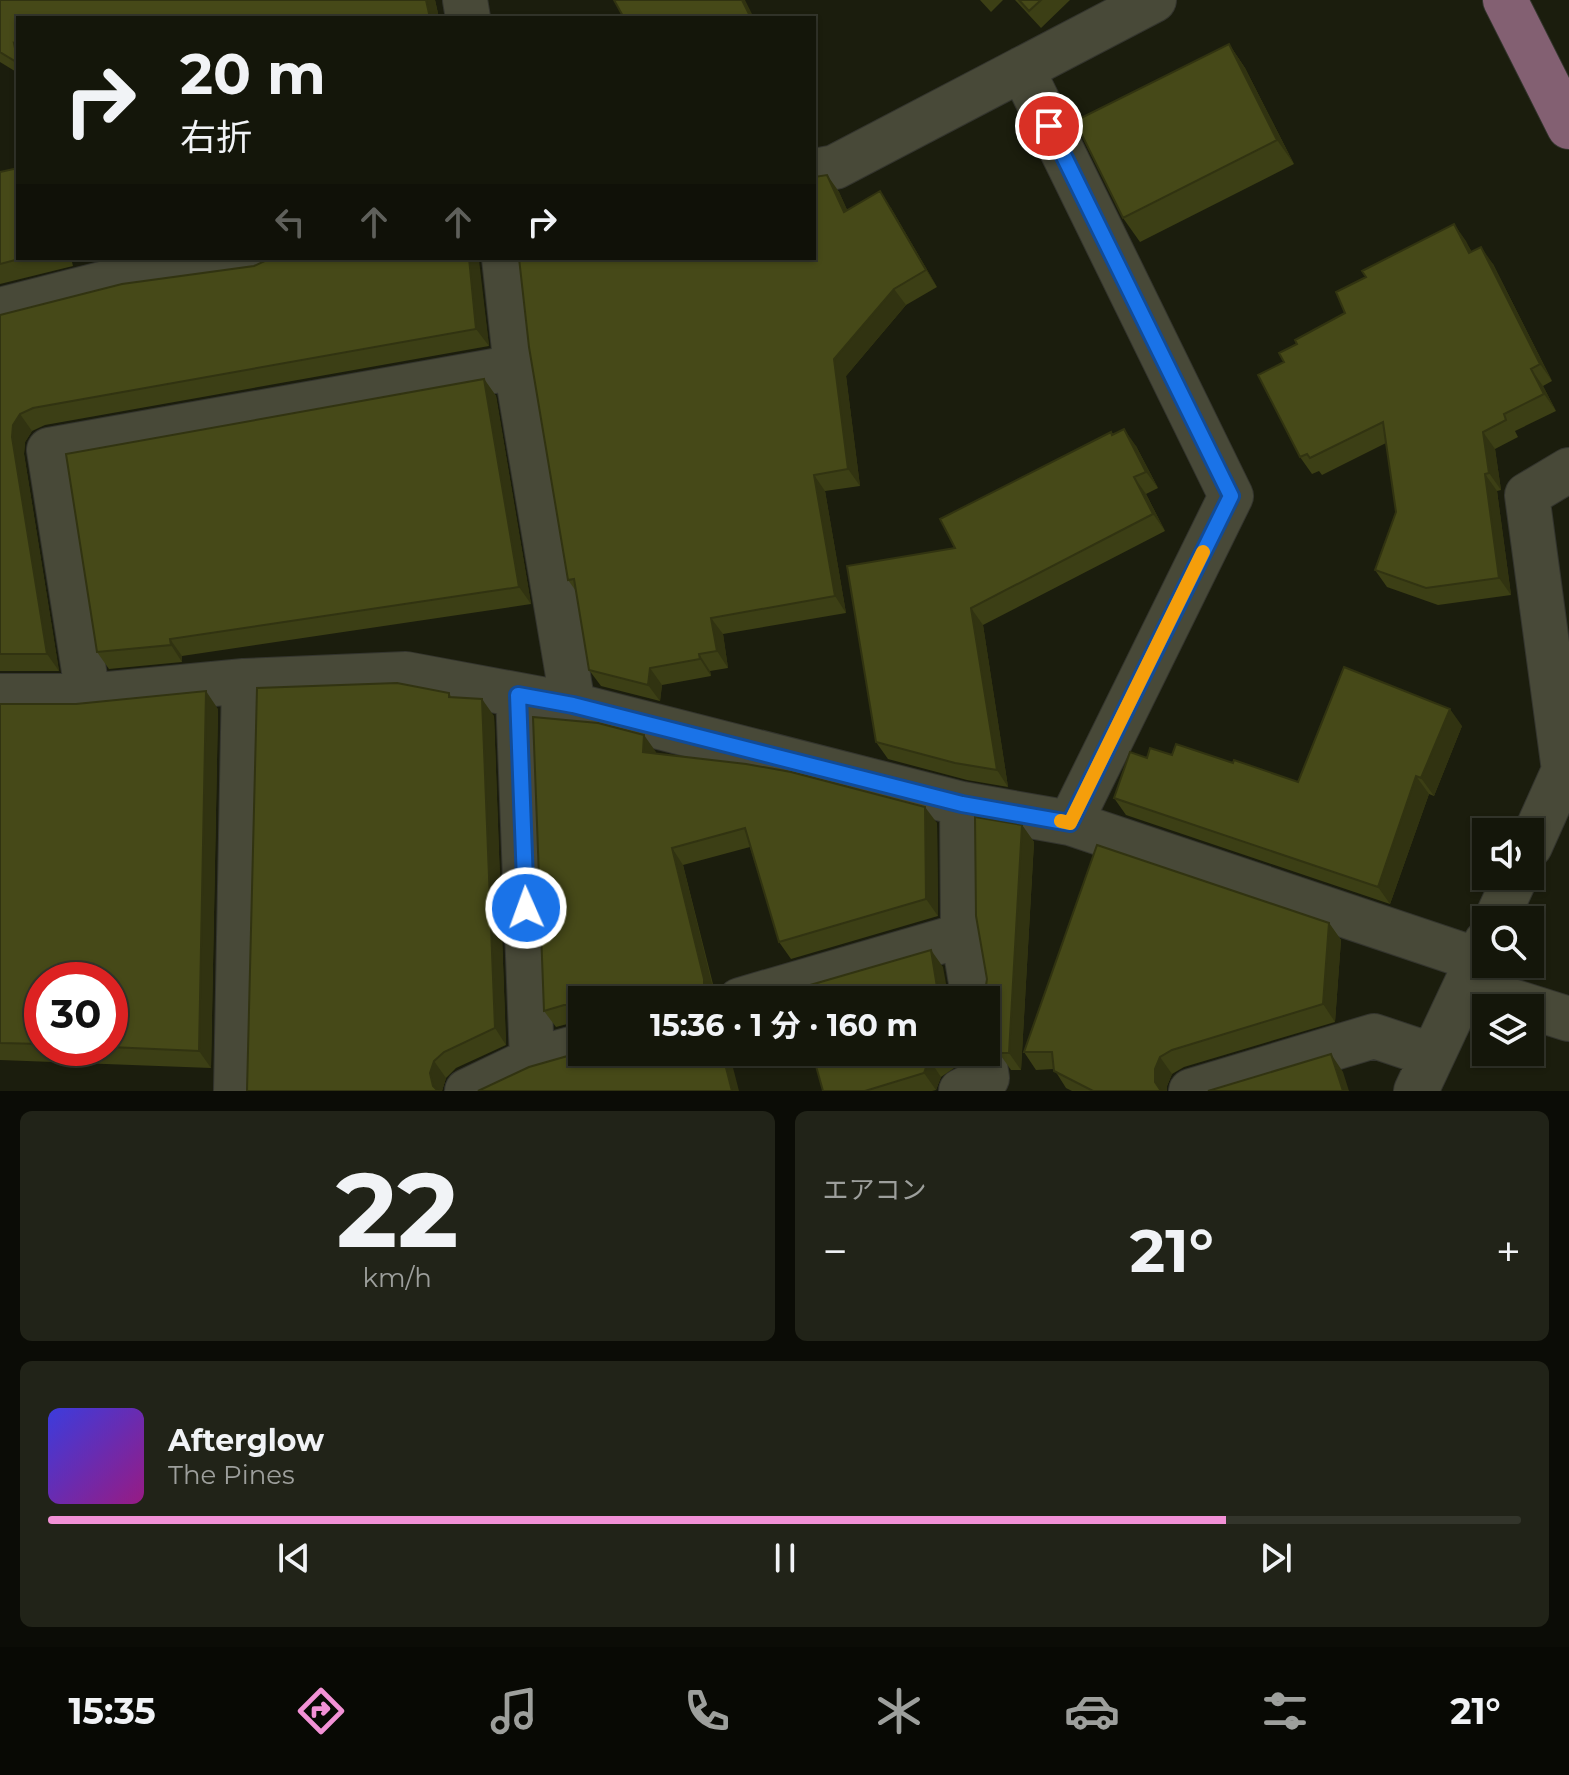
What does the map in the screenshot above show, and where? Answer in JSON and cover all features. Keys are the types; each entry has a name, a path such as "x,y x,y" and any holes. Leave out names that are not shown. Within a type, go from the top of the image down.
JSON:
{"main road":[{"path":"1505,0 1569,127"}],"street":[{"path":"816,171 835,167 1152,0"},
{"path":"1022,69 1231,496 1070,823"},
{"path":"0,310 129,277 249,260"},
{"path":"504,260 516,367 573,705"},
{"path":"88,696 49,450 516,367"},
{"path":"1543,818 1564,770 1527,495 1569,470"},
{"path":"0,696 88,696 244,681 406,674 573,705 962,804 1070,823 1472,966"},
{"path":"236,1091 244,681"},
{"path":"518,695 532,1060"},
{"path":"962,804 963,935 972,986"},
{"path":"788,986 963,935"},
{"path":"1191,1091 1374,1036 1423,1073 1477,978"},
{"path":"1496,978 1569,1019"},
{"path":"467,1091 532,1060 568,1050"},
{"path":"961,1091 987,1078 985,1066"}],"building":[{"path":"0,0 426,0 430,16 16,16 16,62 0,52"},
{"path":"614,0 742,0 750,16 623,16"},
{"path":"1019,0 1041,0 1029,11"},
{"path":"1229,44 1277,140 1123,218 1075,121"},
{"path":"16,168 16,260 0,264 0,172"},
{"path":"827,175 844,212 880,191 926,270 894,289 834,359 848,469 814,475 835,596 711,618 717,651 699,654 700,659 650,668 648,685 589,670 574,579 568,580 529,347 519,260 816,260 816,177"},
{"path":"1454,224 1469,253 1481,247 1540,364 1531,369 1544,394 1504,414 1506,420 1483,432 1489,473 1485,474 1499,578 1426,588 1375,570 1396,512 1383,422 1310,458 1307,454 1300,457 1258,375 1284,362 1279,353 1297,344 1295,340 1345,313 1336,292 1366,277 1362,271"},
{"path":"267,260 469,260 476,329 33,408 20,414 13,425 12,437 47,654 0,654 0,315 122,284 254,266"},
{"path":"484,379 519,587 170,639 171,645 97,652 66,454"},
{"path":"1124,429 1146,472 1134,477 1153,514 971,608 997,770 955,763 876,742 847,566 955,548 940,519 1111,432 1112,435"},
{"path":"1344,667 1450,709 1421,778 1416,776 1378,887 1114,798 1130,752 1147,758 1150,748 1172,755 1176,744 1298,782"},
{"path":"397,683 449,693 449,697 482,699 495,1028 444,1052 434,1061 430,1073 433,1086 438,1091 247,1091 257,688"},
{"path":"206,691 199,1051 128,1048 128,962 24,962 24,1044 0,1043 0,704 76,704"},
{"path":"533,717 598,723 644,735 643,752 791,772 925,807 926,899 779,942 745,828 672,848 704,986 568,986 568,1005 544,1011"},
{"path":"975,817 1022,825 1009,1053 1000,1053 1000,986 986,986 976,916"},
{"path":"1097,845 1329,923 1323,1004 1172,1050 1160,1057 1155,1069 1155,1082 1161,1091 1093,1091 1054,1071 1052,1052 1024,1052"},
{"path":"931,950 937,986 807,986"},
{"path":"1331,1054 1343,1091 1208,1091"},
{"path":"568,1056 568,1066 726,1066 732,1091 478,1091 529,1067"},
{"path":"816,1066 926,1066 924,1073 865,1091 823,1091"}],"slow traffic":[{"path":"1061,821 1070,823 1203,552"}],"route":[{"path":"526,908 518,695 573,705 962,804 1070,823 1231,496 1049,126"}]}
